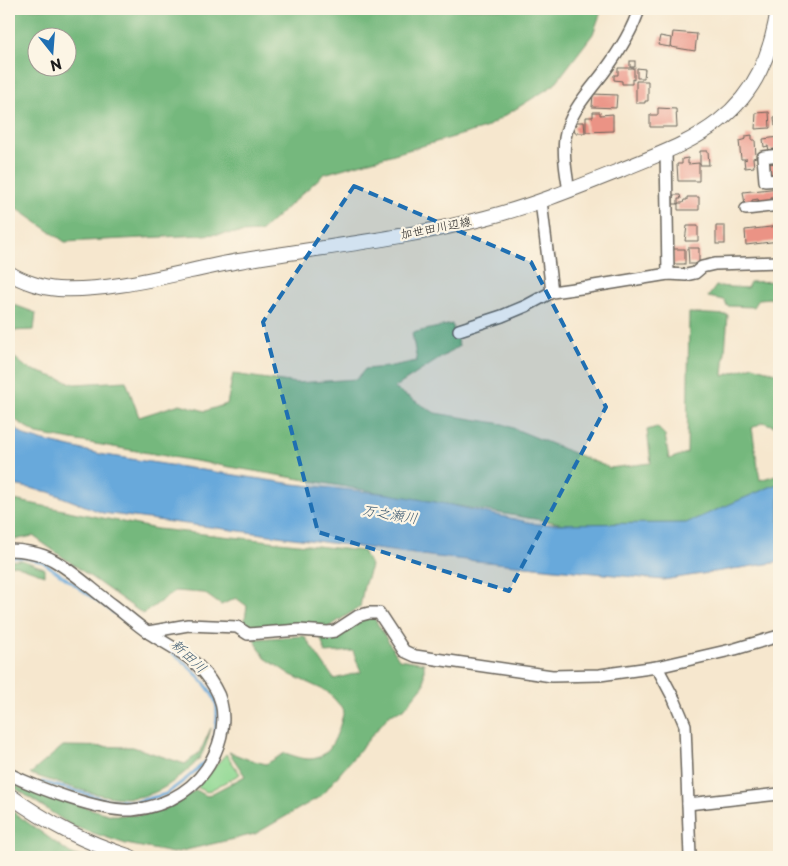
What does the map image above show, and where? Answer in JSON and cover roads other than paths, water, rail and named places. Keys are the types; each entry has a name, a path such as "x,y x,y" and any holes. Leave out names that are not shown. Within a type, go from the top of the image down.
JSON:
{"main road":[{"name":"加世田川辺線","path":"9,273 32,283 57,289 115,285 239,261 428,230 485,218 541,201 684,143 719,121 744,97 764,64 771,45 778,9"},
{"path":"9,794 50,823 74,836 104,849 131,857"}],"street":[{"path":"569,191 564,156 565,136 570,118 618,52 639,9"},
{"path":"666,150 668,274"},
{"path":"779,155 763,157 764,181 779,180"},
{"path":"541,201 552,292"},
{"path":"746,209 779,205"},
{"path":"459,330 502,316 552,292 668,274 686,275 695,273 702,267 715,264 779,262"},
{"path":"9,550 21,550 52,559 148,632 186,654 201,669 215,688 223,711 218,747 210,764 198,780 168,802 130,810 108,808 38,787 9,774"},
{"path":"148,632 188,625 237,627 248,634 299,630 328,632 358,616 379,613 404,651 415,656 552,676 600,675 657,668 779,636"},
{"path":"657,668 674,699 685,725 690,857"},
{"path":"688,804 779,794"}],"water":[{"name":"万之瀬川","path":"9,423 27,437 105,455 293,484 388,494 446,504 537,524 686,523 779,483 779,562 663,580 437,557 103,513 49,492 9,484"}],"waterway":[{"name":"新田川","path":"9,557 22,557 43,562 124,620"},
{"name":"新田川","path":"172,653 197,675 213,696 217,712 214,742"},
{"name":"新田川","path":"42,782 107,800 136,802 166,794 205,762"},
{"path":"230,856 240,857"}]}
